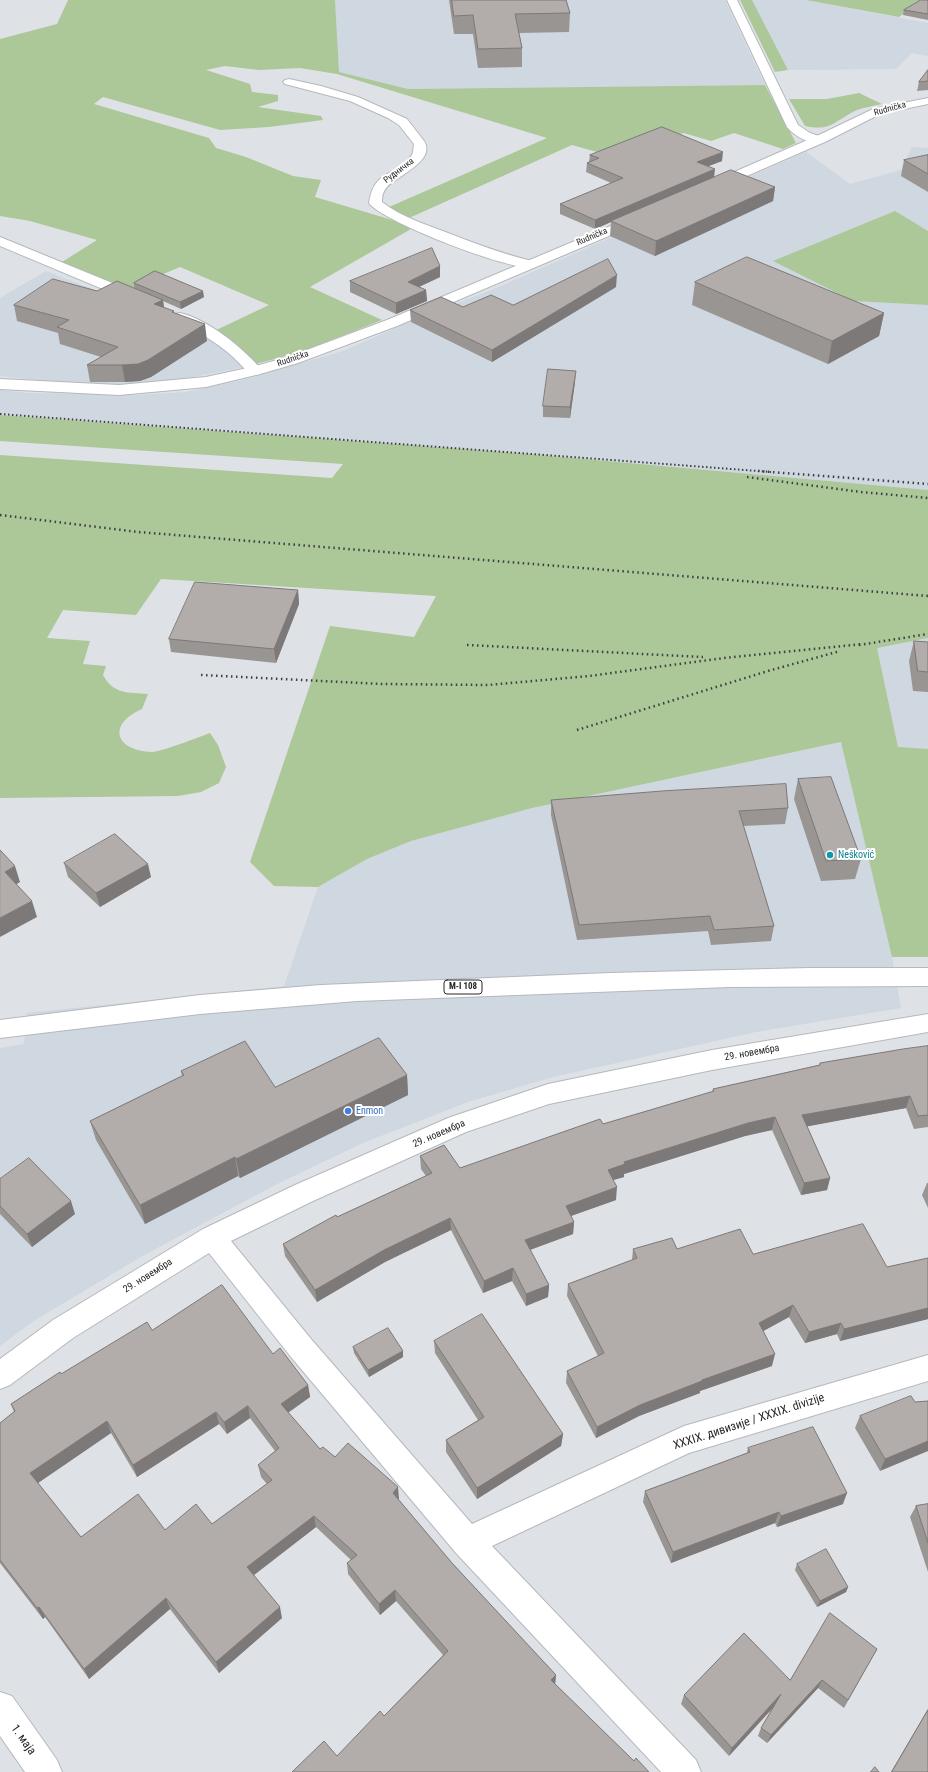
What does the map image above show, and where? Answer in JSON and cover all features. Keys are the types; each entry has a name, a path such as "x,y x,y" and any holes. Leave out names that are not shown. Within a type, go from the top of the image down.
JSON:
{"street":[{"path":"732,0 793,126 806,136 818,140"},
{"name":"Рудничка","path":"289,82 317,88 354,99 392,116 403,122 420,144 418,156 412,163 379,186 375,195 375,203 384,211 399,220 494,256 527,264"},
{"name":"Rudnička","path":"700,191 818,140 877,111 928,101"},
{"name":"Rudnička","path":"0,384 76,389 137,389 206,382 255,371 293,360 392,323 527,264 651,213"},
{"path":"0,241 144,301"},
{"path":"167,310 203,328 225,342 245,358 255,371"},
{"name":"M-I 108","path":"0,1029 189,1006 320,994 836,975 928,977"},
{"name":"29. новембра","path":"0,1376 63,1329 212,1237 304,1193 456,1126 548,1094 712,1060 928,1023"},
{"path":"212,1237 301,1348 467,1542 684,1772"},
{"name":"XXXIX. дивизије / XXXIX. divizije","path":"467,1542 684,1440 928,1368"},
{"name":"1. маја","path":"0,1708 45,1772"}],"shaded area":[{"path":"335,0 725,0 765,85 408,89 339,72"},
{"path":"752,0 806,0 928,23 928,56 912,53 896,69 788,70"},
{"path":"912,147 928,148 928,231 895,212 853,301 928,305 928,490 529,454 0,415 0,390 29,393 137,395 186,392 243,380 343,351 409,322 496,288 806,152 850,184 901,170"},
{"path":"46,271 208,334 244,367 182,379 120,384 63,383 0,376 0,298"},
{"path":"928,638 928,957 892,957 901,1008 756,1032 553,1077 468,1102 363,1143 277,1184 146,1254 32,1322 0,1346 0,1048 24,1044 27,1013 284,986 318,887 367,859 411,841 532,808 842,742 898,747 877,648"}],"green space":[{"path":"68,0 335,0 339,72 408,89 765,85 796,143 783,149 734,133 711,141 684,133 604,154 572,145 409,218 394,212 389,207 547,138 337,74 300,68 259,70 225,66 206,70 250,84 252,92 278,95 278,101 258,107 321,116 323,120 269,127 220,130 103,97 94,104 209,138 216,148 246,157 293,176 321,180 315,197 399,222 411,229 310,287 382,320 301,352 244,367 208,334 269,305 180,267 128,289 62,262 97,240 30,221 0,216 0,39 57,24"},
{"path":"740,0 752,0 788,70 775,72"},
{"path":"806,0 922,0 899,17"},
{"path":"859,93 882,104 857,110 833,124 821,127 805,126 789,99 827,99"},
{"path":"895,211 928,231 928,305 853,301 773,261"},
{"path":"0,415 529,454 928,490 928,638 877,648 898,747 928,749 928,957 892,957 841,742 532,808 411,841 367,859 318,887 274,886 250,862 330,626 414,637 436,596 161,579 136,615 63,610 47,638 90,641 83,664 106,666 103,675 112,686 117,689 128,692 148,694 142,709 131,715 123,722 120,729 120,736 124,742 130,747 140,751 152,752 210,733 218,745 226,767 219,783 201,792 178,796 0,798 0,455 332,478 343,464 0,441"}],"building":[{"path":"452,0 566,0 570,13 515,14 522,48 478,49 473,15 454,16"},
{"path":"921,0 928,0 928,14 904,10"},
{"path":"928,70 928,81 919,82"},
{"path":"662,127 723,152 697,162 715,169 595,220 560,204 623,178 587,163 599,158 590,155"},
{"path":"928,155 928,174 904,160"},
{"path":"731,170 775,187 656,241 611,221"},
{"path":"432,248 440,266 408,282 426,290 396,303 350,281"},
{"path":"747,257 884,313 832,341 695,282"},
{"path":"608,259 617,275 492,350 410,310 441,297 463,307 491,295 513,305"},
{"path":"155,271 203,291 180,302 134,283"},
{"path":"53,279 97,291 117,281 163,300 154,304 205,324 148,360 138,364 87,365 118,347 57,327 69,320 14,305"},
{"path":"548,369 576,371 570,407 543,406"},
{"path":"195,582 298,590 274,649 169,639"},
{"path":"914,641 928,642 928,672 918,671"},
{"path":"831,777 861,859 826,861 798,779"},
{"path":"786,784 788,808 739,811 774,926 714,930 710,916 579,925 551,800 662,791"},
{"path":"115,834 148,864 96,893 64,863"},
{"path":"0,850 15,866 5,872 32,901 0,918"},
{"path":"379,1038 407,1075 236,1159 235,1157 140,1205 90,1121 184,1075 181,1071 245,1041 275,1087"},
{"path":"928,1046 928,1115 918,1116 910,1096 802,1115 830,1178 804,1183 775,1117 748,1123 624,1162 625,1164 608,1170 617,1187 566,1206 574,1222 525,1240 549,1285 526,1294 513,1268 484,1281 450,1218 384,1250 315,1290 283,1244 336,1215 337,1217 432,1173 420,1156 444,1145 460,1168 600,1119 603,1124 714,1091 713,1089 820,1065 820,1063"},
{"path":"29,1158 71,1201 27,1234 0,1206 0,1179"},
{"path":"863,1224 887,1267 928,1258 928,1308 844,1329 841,1323 809,1332 793,1305 759,1323 775,1354 702,1380 640,1405 597,1427 567,1371 604,1353 568,1284 637,1258 633,1249 672,1238 677,1249 740,1229 753,1254"},
{"path":"222,1285 273,1354 280,1348 308,1385 281,1404 320,1449 323,1447 335,1457 348,1443 398,1487 393,1493 452,1563 556,1675 551,1680 634,1761 636,1758 649,1772 292,1772 324,1741 337,1756 380,1711 384,1716 448,1651 395,1590 379,1604 347,1563 357,1555 314,1516 247,1567 280,1607 216,1662 166,1598 84,1669 39,1607 37,1608 0,1560 0,1423 15,1411 11,1404 60,1372 61,1374 147,1322 152,1330","holes":["248,1406 279,1448 258,1465 272,1480 212,1524 196,1504 165,1530 138,1494 81,1537 30,1473 107,1421 133,1465 216,1412 224,1422"]},
{"path":"482,1314 563,1434 477,1488 446,1440 484,1417 434,1341"},
{"path":"388,1328 403,1351 368,1370 353,1347"},
{"path":"911,1396 915,1402 928,1401 928,1441 885,1459 860,1416"},
{"path":"813,1427 847,1493 781,1516 779,1512 673,1552 645,1491 750,1452 748,1448"},
{"path":"928,1504 928,1543 916,1506"},
{"path":"826,1549 848,1587 820,1601 797,1564"},
{"path":"830,1613 877,1649 848,1700 822,1680 771,1735 761,1728 781,1694 732,1748 684,1695 744,1633 790,1680"},
{"path":"928,1710 928,1772 892,1772"},
{"path":"875,1767 879,1772 871,1772"}],"railway":[{"path":"0,414 771,472"},
{"path":"758,471 928,484"},
{"path":"747,477 861,492 928,498"},
{"path":"0,515 138,532 928,596"},
{"path":"859,645 928,634"},
{"path":"201,675 383,684 488,685 589,676 724,658 863,644"},
{"path":"467,645 703,657"},
{"path":"577,730 768,671 840,651"}],"place":[{"name":"Nešković","path":"830,855"},
{"name":"Enmon","path":"348,1111"}]}
